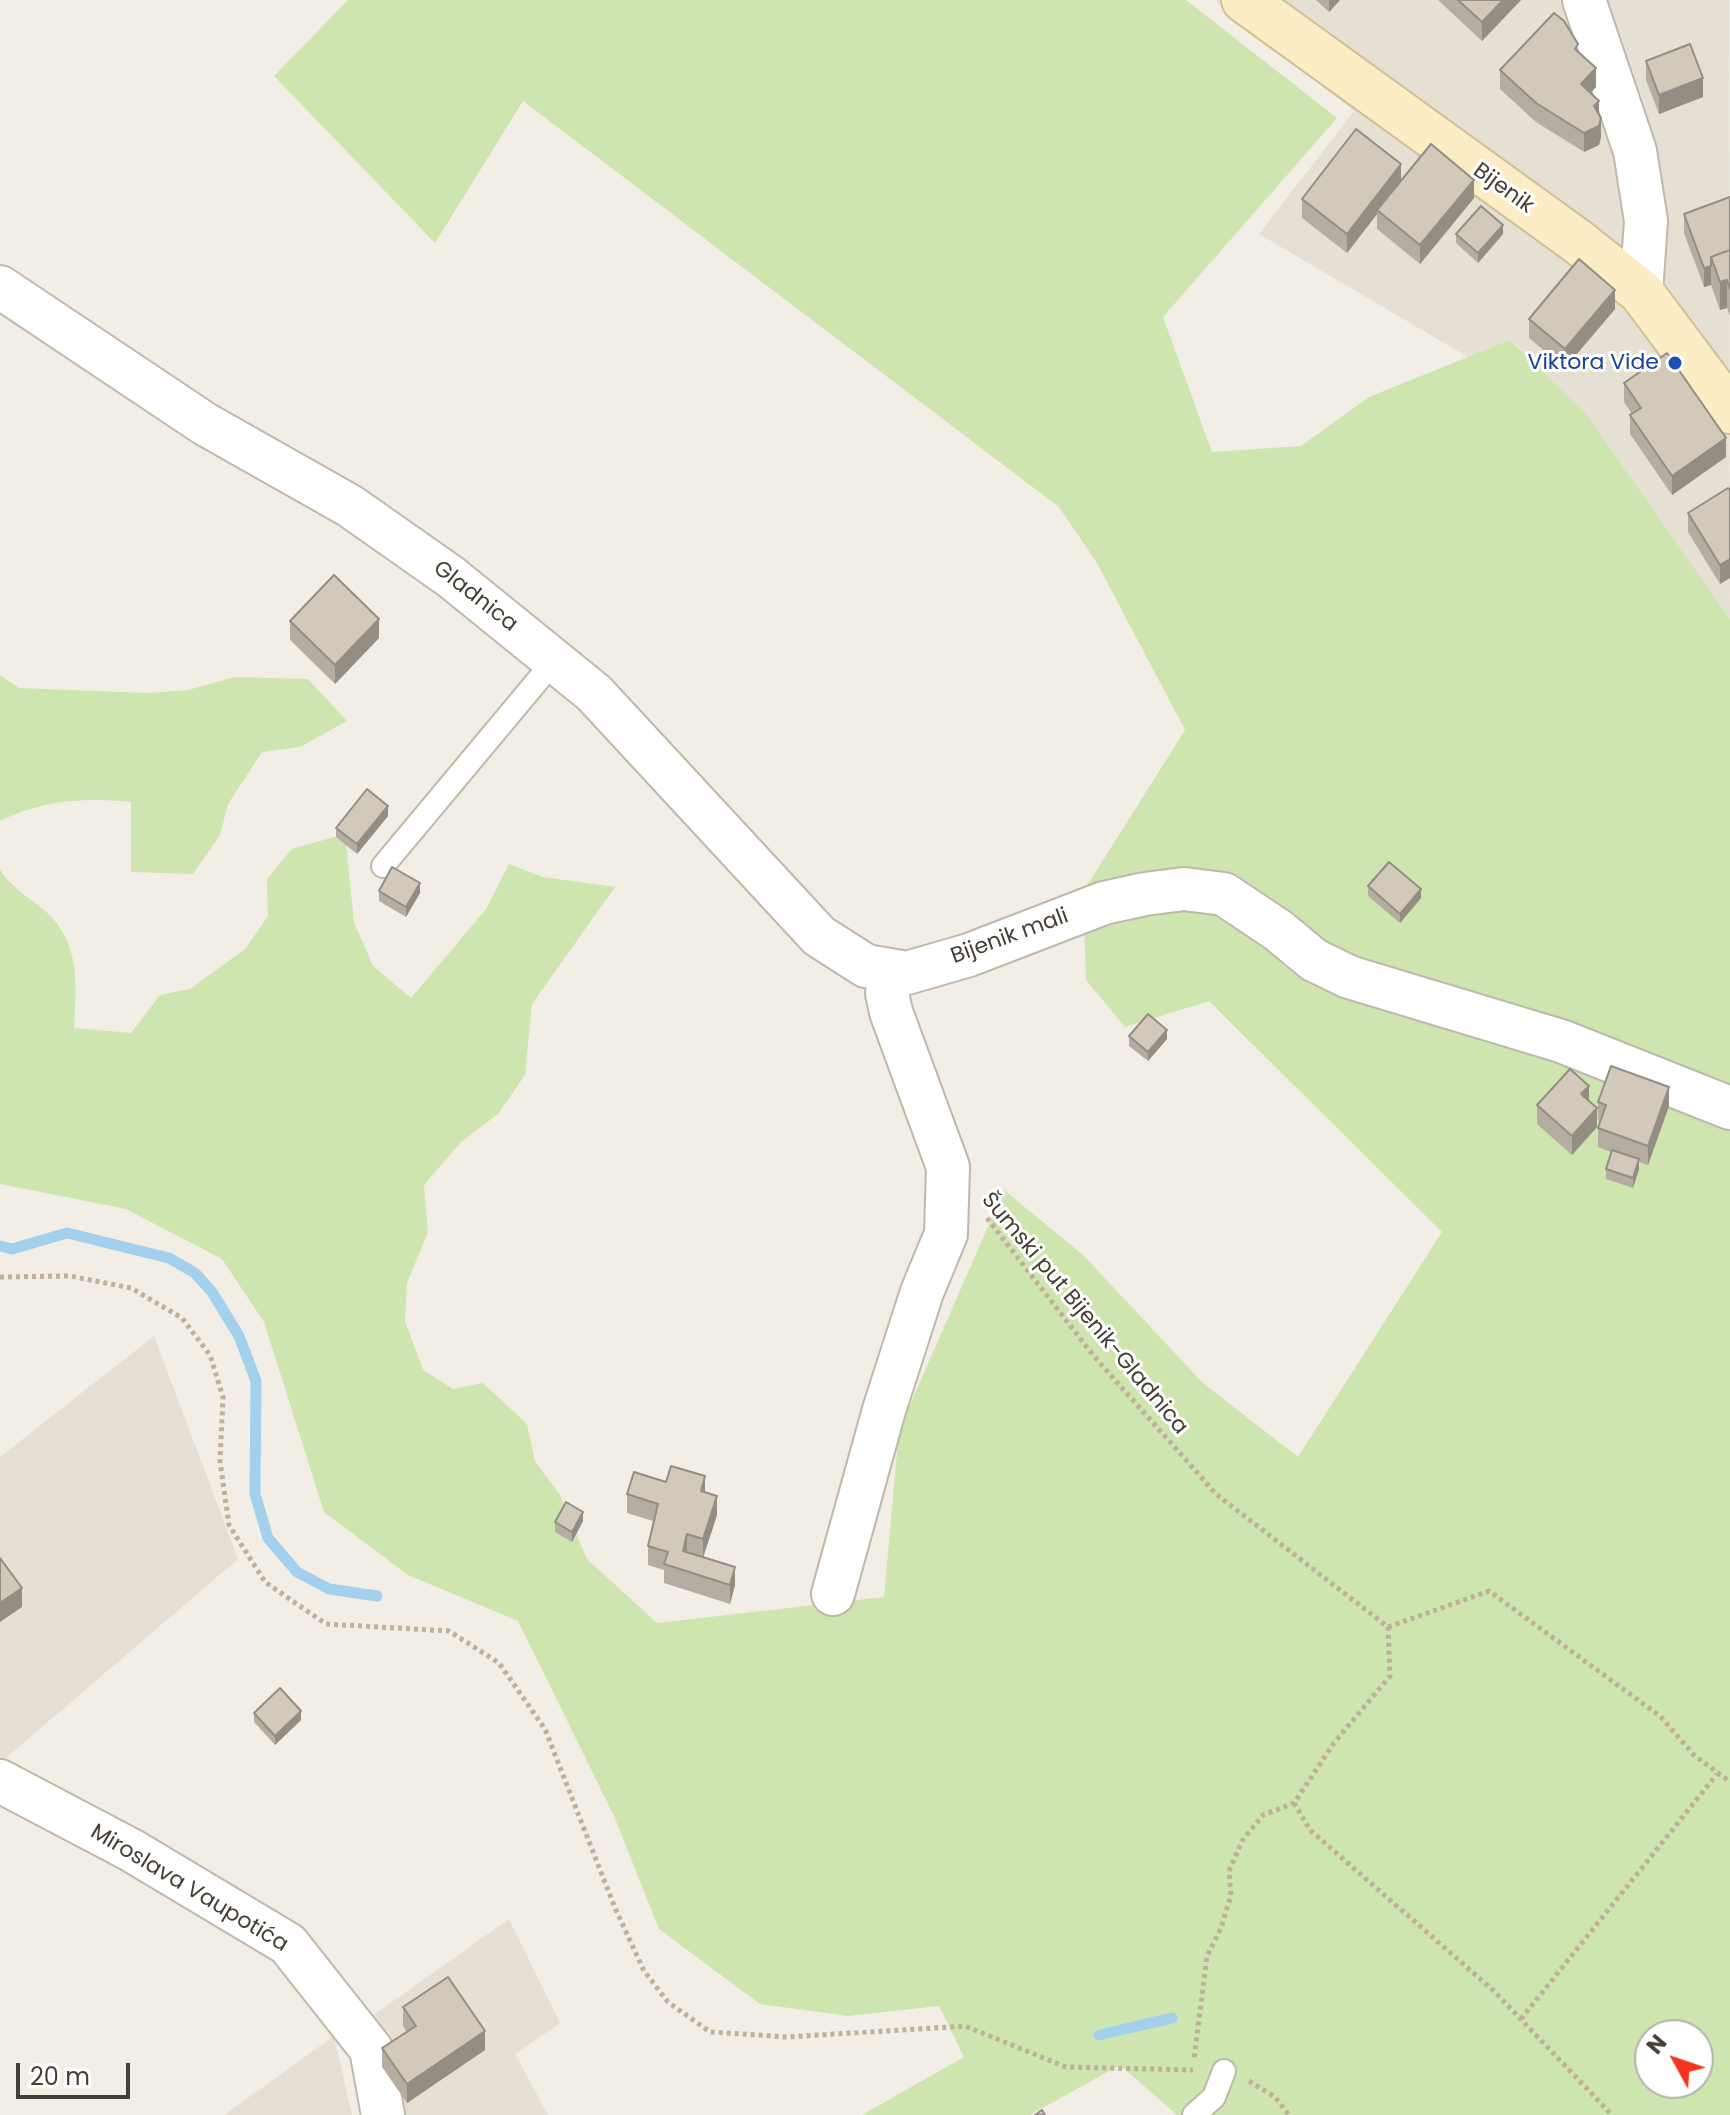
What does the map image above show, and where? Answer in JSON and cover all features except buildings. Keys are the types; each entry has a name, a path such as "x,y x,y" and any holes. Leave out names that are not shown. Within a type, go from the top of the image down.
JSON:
{"main road":[{"name":"Bijenik","path":"1244,0 1428,137 1577,241 1641,292 1730,411"}],"street":[{"path":"1584,0 1635,151 1646,221 1641,292"},
{"name":"Gladnica","path":"0,287 205,424 395,535 554,661 633,733 819,936 866,966 893,971"},
{"name":"Bijenik mali","path":"893,971 907,973 969,955 1104,903 1184,889 1224,894 1279,931 1314,960 1349,977 1561,1041 1730,1108"},
{"path":"833,1594 884,1410 922,1292 946,1234 950,1186 948,1167 891,1012 887,993 893,971"},
{"name":"Miroslava Vaupotića","path":"0,1781 131,1850 288,1944 371,2049 383,2115"}],"lane":[{"path":"383,866 554,661"},
{"path":"1194,2115 1214,2097 1224,2071"}],"path":[{"name":"Šumski put Bijenik-Gladnica","path":"950,1186 983,1212 1093,1355 1216,1494 1388,1627"},
{"path":"0,1277 70,1276 131,1288 182,1318 210,1355 223,1397 220,1461 229,1525 265,1582 326,1624 449,1631 499,1663 545,1729 615,1908 644,1971 668,2002 710,2032 788,2037 965,2026 1066,2067 1224,2071"},
{"path":"1193,2070 1207,1956 1221,1928 1231,1895 1229,1871 1242,1841 1263,1815 1294,1803 1334,1743 1390,1676 1388,1627 1489,1591 1660,1716 1717,1774 1730,1782"},
{"path":"1521,2019 1717,1774"},
{"path":"1294,1803 1310,1830 1494,1991 1612,2115"},
{"path":"1275,2097 1289,2115"}],"shaded area":[{"path":"1215,0 1729,0 1730,619 1585,412 1511,340 1468,357 1259,234 1354,111"},
{"path":"154,1336 238,1559 0,1763 0,1457"},
{"path":"509,1919 560,2023 515,2054 548,2115 396,2115 380,2060 375,2014"},
{"path":"334,2036 352,2115 224,2115"}],"green space":[{"path":"348,0 1186,0 1337,118 1163,317 1212,452 1301,446 1369,397 1510,340 1585,412 1730,619 1730,2115 1177,2115 1120,2065 1030,2115 862,2115 964,2057 939,2006 848,2016 760,2004 659,1929 614,1816 518,1621 408,1575 324,1512 264,1322 222,1259 126,1209 0,1184 0,869 13,885 51,917 65,937 75,975 74,1028 131,1033 160,995 190,989 245,949 268,916 267,879 292,849 345,834 354,922 373,966 411,998 486,909 509,864 543,877 615,887 532,1004 525,1075 498,1114 461,1142 424,1185 428,1232 407,1283 405,1321 423,1370 453,1389 483,1383 527,1424 535,1461 560,1495 587,1559 657,1623 884,1597 899,1430 1004,1190 1083,1255 1203,1383 1298,1457 1442,1232 1209,1001 1125,1027 1086,980 1083,892 1185,730 1097,563 1059,507 523,101 435,243 274,76"},
{"path":"0,675 19,688 148,693 188,690 235,677 308,679 347,721 300,747 262,752 228,804 220,835 193,874 131,872 131,802 97,800 48,804 0,821"}],"waterway":[{"path":"0,1246 12,1249 67,1233 169,1258 195,1273 212,1292 239,1336 256,1381 255,1494 268,1538 297,1572 329,1589 377,1596"},
{"path":"1099,2035 1172,2018"}],"place":[{"name":"Viktora Vide","path":"1675,363"}]}
